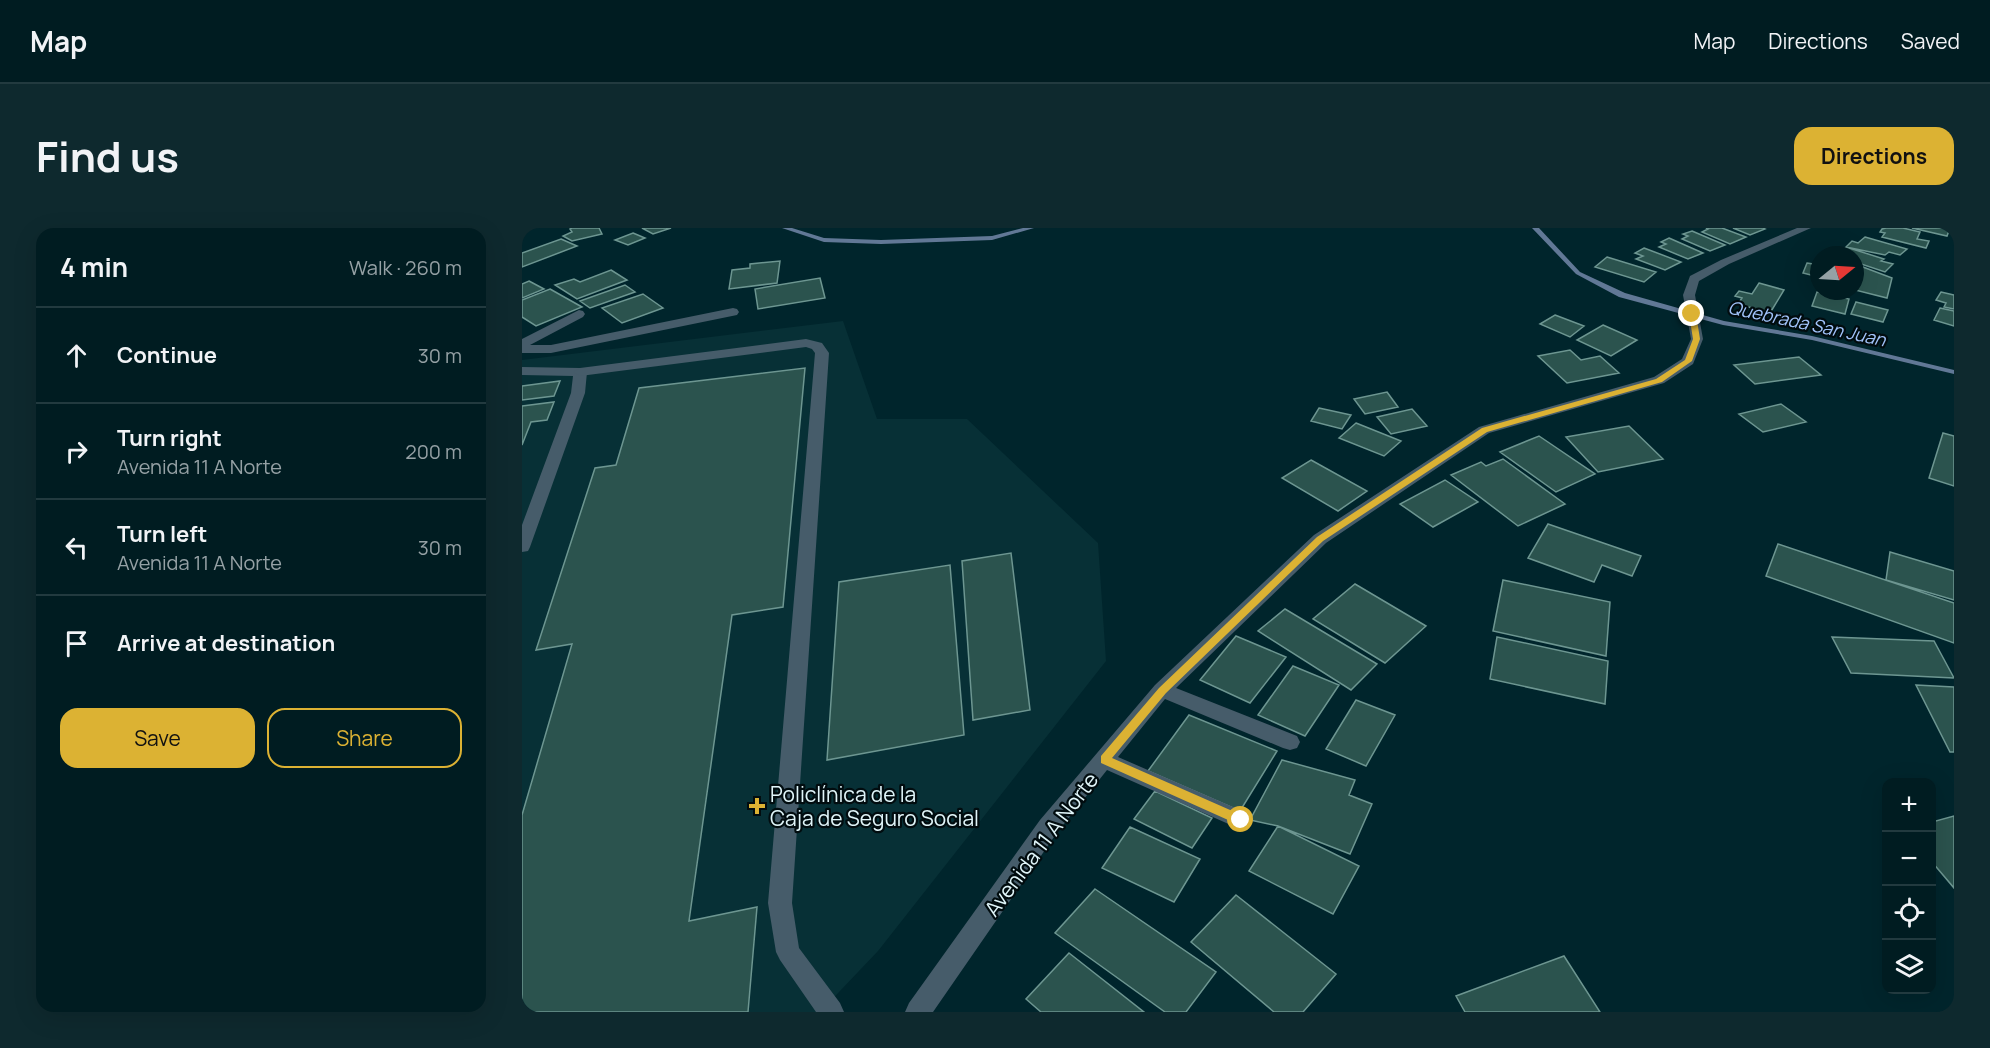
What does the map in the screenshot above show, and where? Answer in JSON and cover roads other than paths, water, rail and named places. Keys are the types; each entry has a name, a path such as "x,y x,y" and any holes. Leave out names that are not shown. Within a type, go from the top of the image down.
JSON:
{"street":[{"name":"Avenida 11 A Norte","path":"918,1012 1048,827 1162,690 1320,539 1484,430 1659,380 1688,361 1697,339 1689,295 1694,279 1725,262 1806,228"},
{"path":"522,349 551,349 733,312"},
{"path":"522,344 579,314"},
{"path":"522,371 580,372 806,343 817,346 822,352 780,903 788,952 831,1012"},
{"path":"522,547 578,393 580,372"},
{"path":"1162,690 1290,742"},
{"path":"1104,759 1241,820"}],"waterway":[{"name":"Quebrada San Juan","path":"785,228 824,240 881,242 992,238 1031,228"},
{"name":"Quebrada San Juan","path":"1535,228 1578,273 1622,295 1723,323 1812,338 1954,372"}],"place":[{"name":"Policlínica de la Caja de Seguro Social","path":"757,806"}]}
